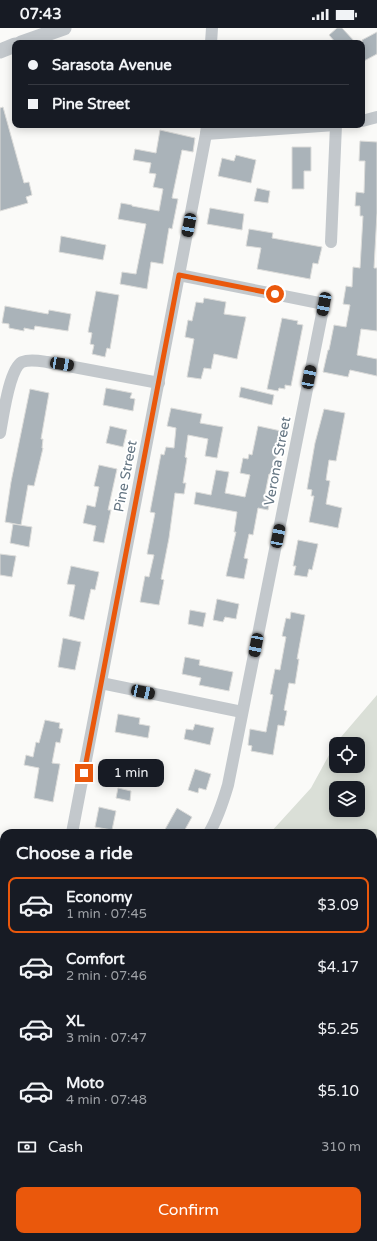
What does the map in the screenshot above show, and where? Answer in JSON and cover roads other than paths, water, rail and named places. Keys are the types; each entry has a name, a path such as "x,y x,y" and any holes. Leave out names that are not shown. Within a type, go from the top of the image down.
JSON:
{"street":[{"path":"30,40 64,28"},
{"path":"211,40 212,28"},
{"path":"0,50 12,46"},
{"path":"365,120 377,118"},
{"path":"206,129 238,128"},
{"path":"331,242 336,128"},
{"name":"Pine Street","path":"73,829 206,129"},
{"name":"Verona Street","path":"179,275 324,304 224,798 215,823 211,829"},
{"path":"0,433 12,376 16,367 23,362 47,362 158,383"},
{"path":"101,683 242,712"}]}
